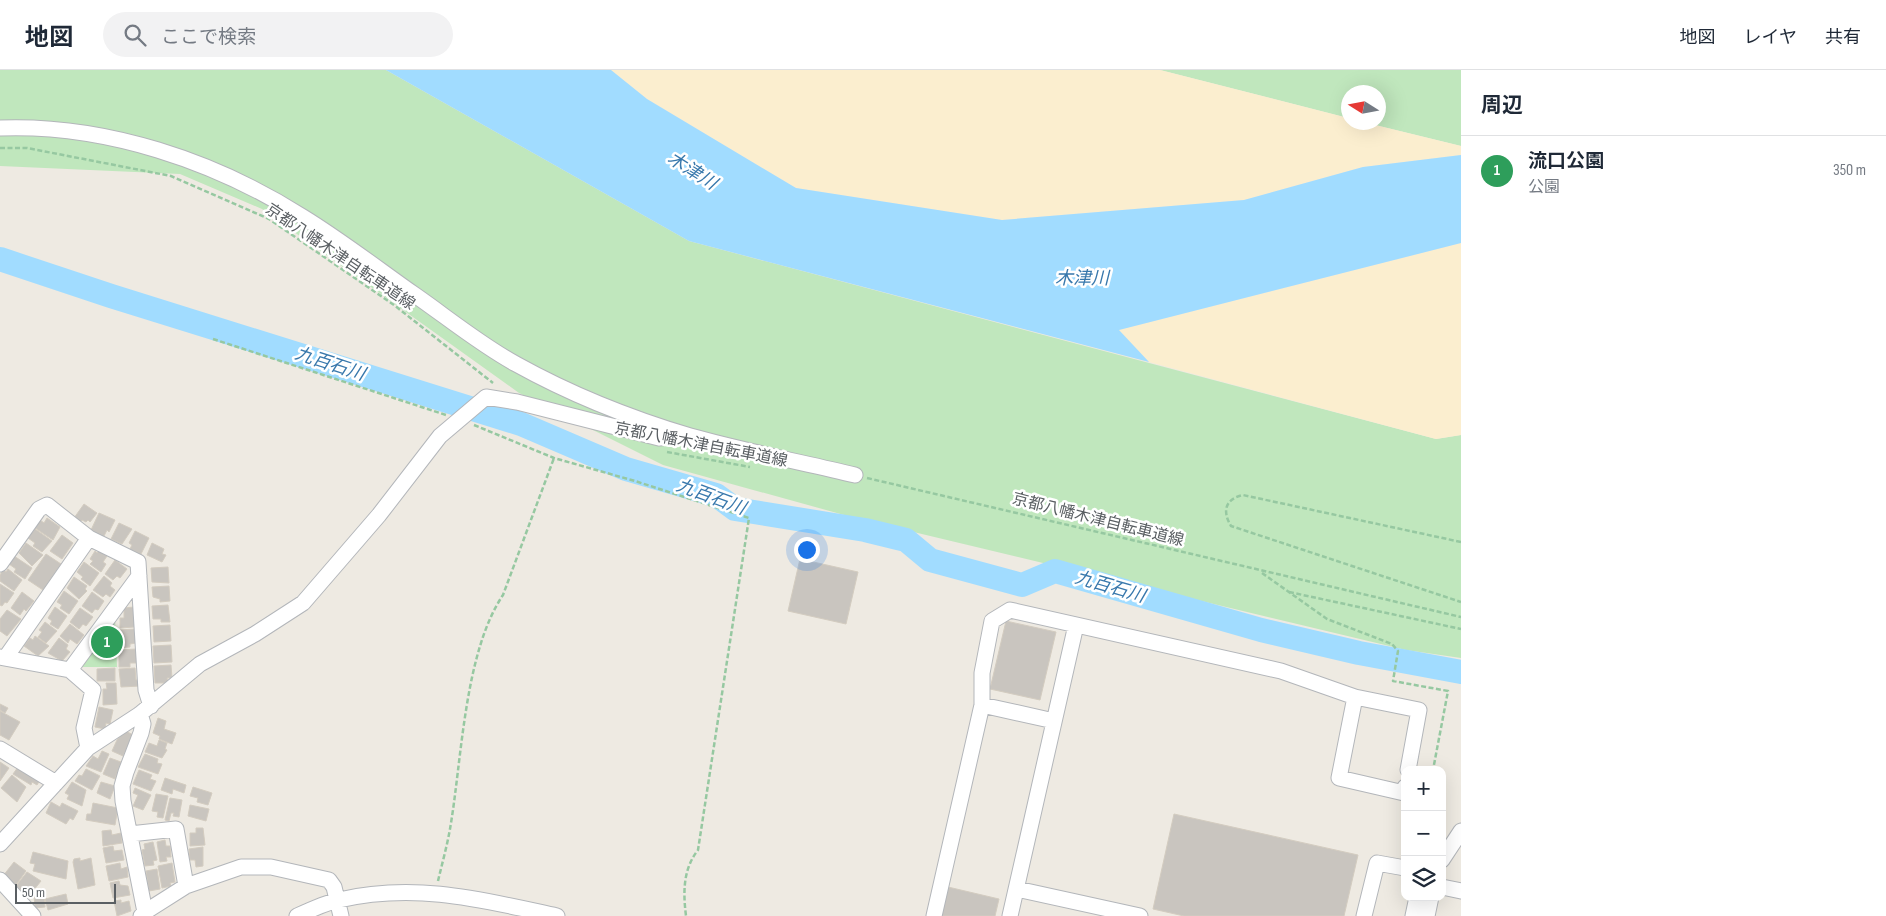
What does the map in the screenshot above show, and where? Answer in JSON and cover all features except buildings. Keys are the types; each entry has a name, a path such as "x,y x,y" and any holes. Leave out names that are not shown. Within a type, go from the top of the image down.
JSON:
{"street":[{"path":"0,128 38,128 95,136 147,147 203,167 260,192 304,217 512,363 555,385 690,436 855,475"},
{"path":"0,844 88,748 146,710 200,664 255,634 304,603 379,515 440,436 459,418 492,394 659,438 690,436"},
{"path":"0,564 40,509 47,505 89,538 138,562 146,710 141,733 122,786 122,801 130,834 143,914 186,886 232,870 261,866 326,878 332,883 339,900 341,916"},
{"path":"88,748 84,728 93,690 70,670 3,657 89,538"},
{"path":"70,670 139,576"},
{"path":"934,916 982,705 982,673 992,621 1010,610 1280,671 1355,697 1419,710 1409,766"},
{"path":"1010,916 1076,625"},
{"path":"1355,697 1338,778 1401,792"},
{"path":"982,705 1054,721"},
{"path":"0,749 56,783"},
{"path":"130,834 176,830 186,886"},
{"path":"1445,856 1461,832"},
{"path":"1364,916 1377,862 1401,867"},
{"path":"0,880 33,916"},
{"path":"1446,887 1461,891"},
{"path":"1017,890 1140,916"},
{"path":"296,916 339,900 377,895 435,892 557,916"},
{"path":"1413,916 1416,901"},
{"path":"1427,916 1430,901"}],"path":[{"name":"京都八幡木津自転車道線","path":"0,148 27,148 171,176 269,219 394,305 492,394"},
{"path":"213,339 459,418 554,458 635,481 749,518 698,850 689,862 685,881 686,916"},
{"name":"京都八幡木津自転車道線","path":"659,451 754,468"},
{"path":"435,892 450,829 456,774 476,665 491,613 502,595 554,458"},
{"name":"京都八幡木津自転車道線","path":"855,475 1042,517 1260,572 1461,618"},
{"path":"1461,542 1243,495 1234,497 1227,503 1225,510 1226,518 1231,526 1461,602"},
{"path":"1260,572 1327,619 1343,627 1381,638 1398,651 1394,670"},
{"path":"1287,592 1461,629"}],"green space":[{"path":"0,70 386,70 689,241 1436,439 1461,435 1461,658 1406,650 855,518 663,465 519,393 262,209 180,174 0,166"},
{"path":"1160,70 1461,70 1461,146 1386,128 1386,85 1341,85 1341,116"},
{"path":"115,618 117,667 80,667"}],"sand":[{"path":"611,70 1160,70 1341,116 1341,130 1386,130 1386,128 1461,146 1461,155 1363,167 1244,200 1002,220 796,188 647,99"},
{"path":"1461,243 1461,435 1436,439 1149,362 1118,330"}],"water":[{"name":"木津川","path":"386,70 611,70 647,99 796,188 1002,220 1244,200 1363,167 1461,155 1461,243 1119,330 1149,362 689,241"}],"waterway":[{"name":"九百石川","path":"0,259 111,296 521,424 626,469 716,495 735,509 865,530 906,540 930,560 1022,585 1055,571 1261,630 1359,653 1461,672"}],"place":[{"name":"流口公園","path":"107,642"}]}
